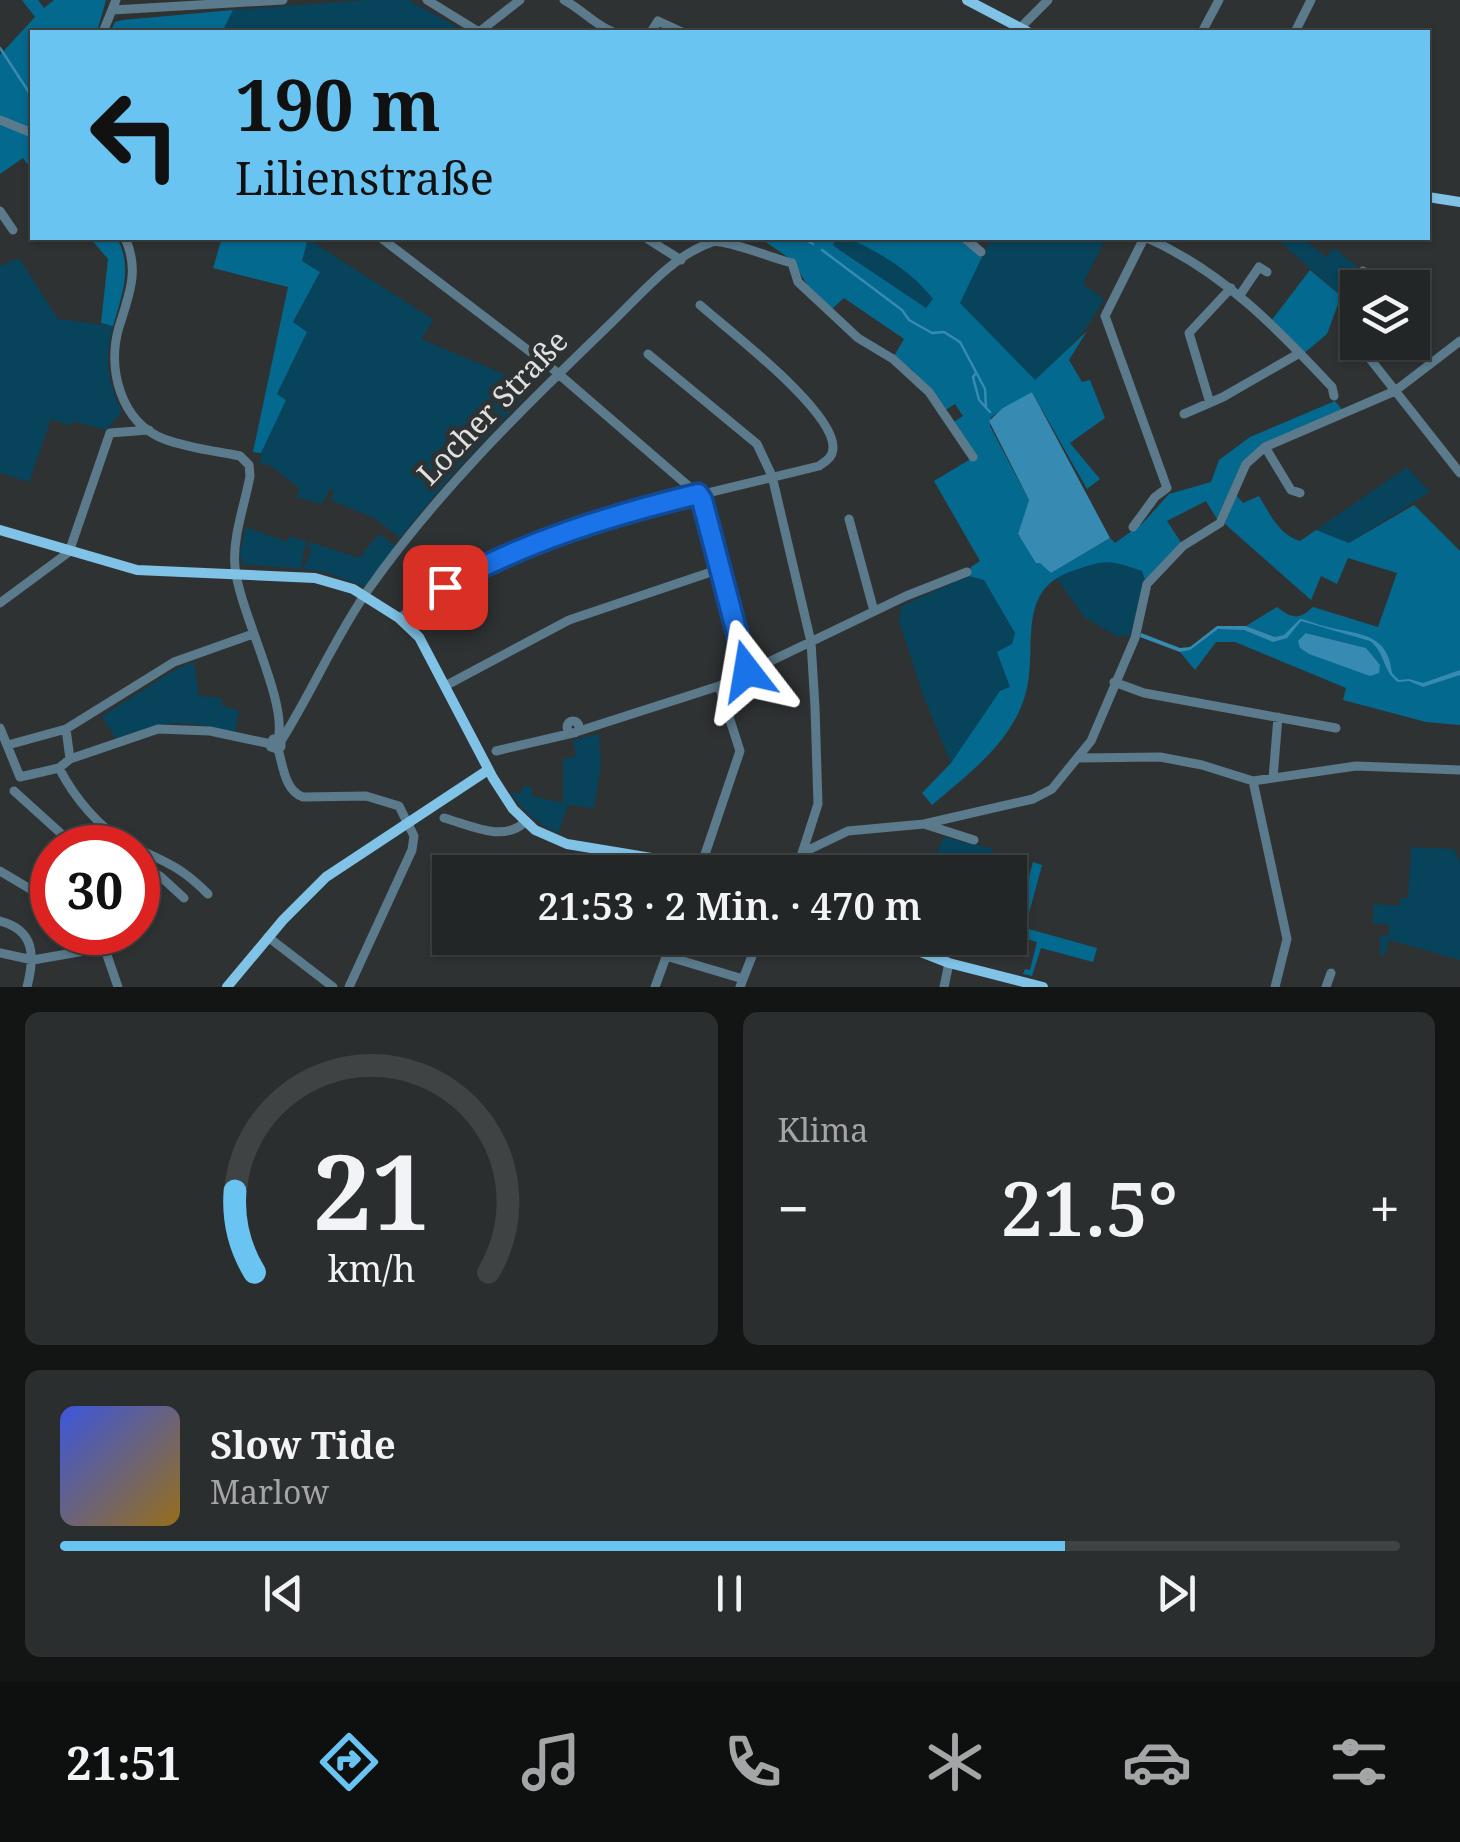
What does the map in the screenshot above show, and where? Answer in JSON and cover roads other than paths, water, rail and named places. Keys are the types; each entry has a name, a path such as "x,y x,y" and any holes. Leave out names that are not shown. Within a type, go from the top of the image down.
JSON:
{"main road":[{"path":"967,0 1020,30"},
{"path":"1430,197 1460,202"},
{"path":"0,530 137,570 326,580 365,595 399,618 423,642 488,770 526,822 544,836 568,844 626,855"},
{"path":"227,987 326,877 488,770"},
{"path":"929,955 1044,987"}],"street":[{"path":"105,30 114,5 284,0"},
{"path":"427,0 476,30"},
{"path":"482,30 520,0"},
{"path":"564,0 584,10 593,24 608,30"},
{"path":"1023,30 1048,0"},
{"path":"1203,30 1220,0"},
{"path":"1296,30 1311,0"},
{"path":"653,30 658,21 678,30"},
{"path":"0,120 30,132"},
{"path":"0,211 13,230"},
{"path":"126,240 134,274 115,345 116,381 129,409 149,430 167,440 240,456 249,465 235,557 236,574 279,723 277,743 289,785 295,794 304,797 357,795 399,806 414,836 412,850 349,987"},
{"path":"384,240 558,374 698,494 747,671"},
{"path":"649,240 681,260"},
{"name":"Locher Straße","path":"277,743 300,711 365,595 424,514 558,374 681,260 708,243 720,240 792,263 795,277 858,338 893,358 929,392 972,457"},
{"path":"967,240 981,252"},
{"path":"1133,527 1155,496 1167,488 1106,319 1108,308 1145,240"},
{"path":"1150,240 1188,257 1236,291 1332,387 1334,396"},
{"path":"1210,403 1189,333 1259,267 1267,272"},
{"path":"399,618 436,592 486,566 608,517 824,463 833,447 815,409 700,305"},
{"path":"802,853 848,831 924,824 1039,796 1056,785 1091,741 1138,629 1147,584 1183,546 1220,523 1246,464 1265,448 1394,391 1460,341"},
{"path":"648,354 757,444 772,476 812,642 818,804 802,853"},
{"path":"1184,414 1298,354"},
{"path":"1372,360 1460,473"},
{"path":"0,603 69,552 108,435 115,430 149,430"},
{"path":"1265,448 1291,490 1300,493"},
{"path":"849,519 874,612"},
{"path":"446,686 569,620 720,570"},
{"path":"496,751 575,732 719,686 967,572"},
{"path":"8,745 66,730 174,662 253,634"},
{"path":"1114,682 1144,693 1336,728"},
{"path":"705,855 740,751 719,686"},
{"path":"279,723 300,711"},
{"path":"1273,778 1278,717"},
{"path":"0,728 20,777 14,791 3,796"},
{"path":"66,730 70,759"},
{"path":"20,777 60,768 70,759 158,730 210,731 277,743"},
{"path":"1080,758 1160,757 1253,781 1356,766 1460,770"},
{"path":"60,768 78,798 102,824 128,843 177,865 208,894"},
{"path":"1253,781 1287,939 1275,987"},
{"path":"14,791 52,825"},
{"path":"444,818 502,833 516,830 526,822"},
{"path":"924,824 974,840"},
{"path":"0,871 30,889"},
{"path":"160,876 184,898"},
{"path":"0,921 23,931 30,942 33,960 27,987"},
{"path":"268,938 333,987"},
{"path":"0,954 33,960 64,955"},
{"path":"109,955 118,987"},
{"path":"655,987 666,956 742,983 752,955"},
{"path":"944,987 950,963"},
{"path":"1326,987 1331,973"}],"waterway":[{"path":"0,48 30,94"},
{"path":"806,240 813,244"},
{"path":"822,250 902,310 909,320 960,342 985,389 986,406"},
{"path":"976,373 973,377 979,400 990,412"}]}
